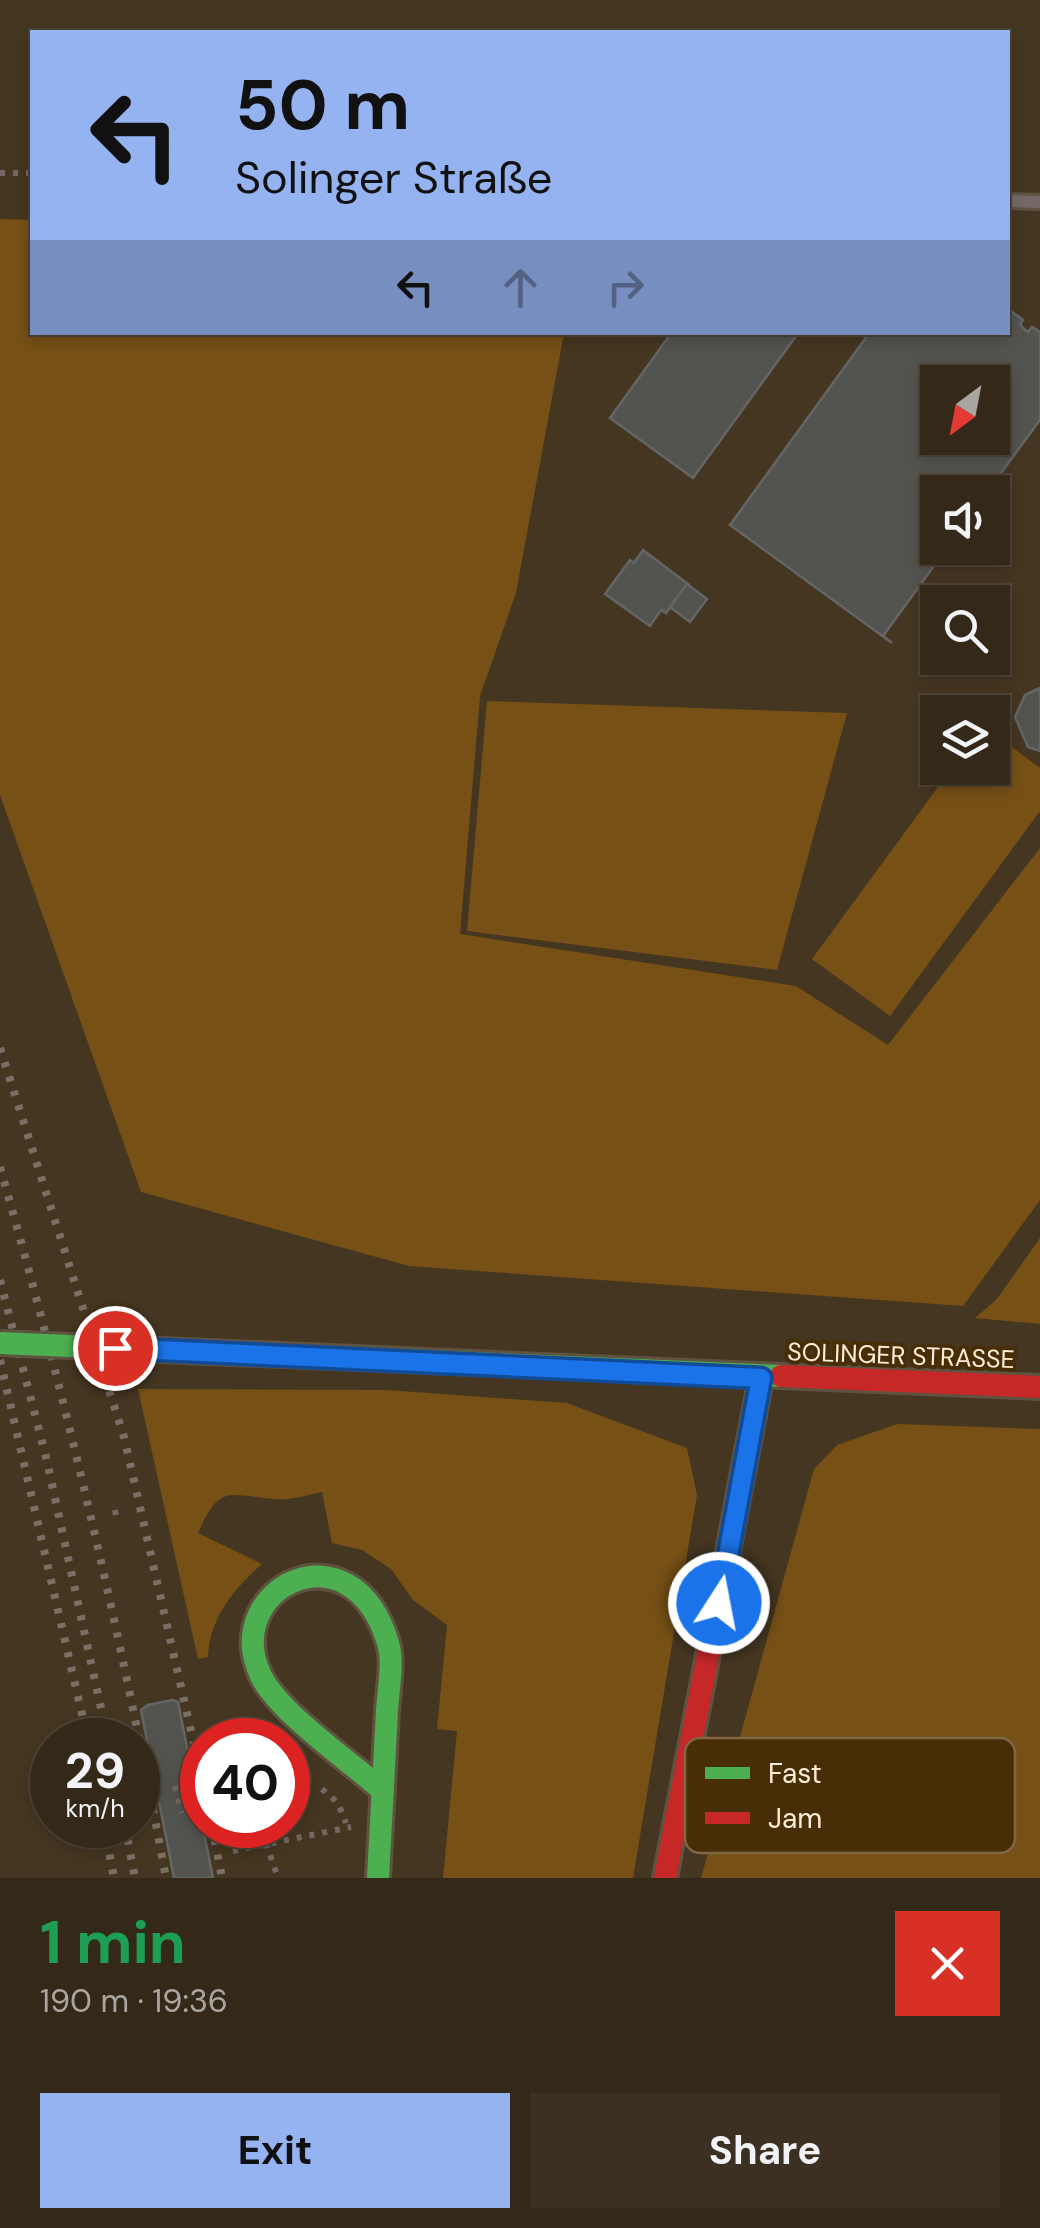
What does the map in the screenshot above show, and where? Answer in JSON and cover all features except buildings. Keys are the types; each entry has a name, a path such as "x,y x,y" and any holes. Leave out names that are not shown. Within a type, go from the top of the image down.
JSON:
{"street":[{"name":"SOLINGER STRASSE","path":"0,1344 1040,1387"},
{"name":"SOLINGER STRASSE","path":"692,1738 761,1378"},
{"path":"378,1878 383,1791 390,1647 384,1622 372,1601 344,1579 316,1572 290,1580 272,1594 258,1620 254,1649 260,1676 282,1702 383,1791"},
{"name":"SOLINGER STRASSE","path":"665,1878 685,1774"}],"lane":[{"path":"1010,201 1040,202"}],"path":[{"path":"0,174 30,174"},
{"path":"114,1510 118,1522"},
{"path":"176,1786 180,1805"},
{"path":"322,1788 338,1803 348,1827"},
{"path":"310,1835 320,1833"},
{"path":"233,1851 247,1848"},
{"path":"267,1848 278,1878"}],"shaded area":[{"path":"0,219 30,220 30,335 564,335 516,593 480,696 460,934 796,986 888,1045 1040,848 1040,1200 963,1306 409,1266 141,1192 0,795"},
{"path":"487,701 847,713 777,970 467,931"},
{"path":"1010,746 1040,768 1040,811 890,1016 812,959 940,785 1010,785"},
{"path":"1040,1238 1040,1324 975,1318 997,1299"},
{"path":"138,1389 387,1390 567,1403 687,1448 697,1495 633,1878 443,1878 457,1731 437,1729 447,1625 413,1600 391,1569 362,1550 332,1543 322,1492 286,1499 227,1496 213,1506 198,1533 262,1564 225,1605 213,1629 208,1657 198,1659"},
{"path":"897,1424 1040,1429 1040,1878 701,1878 708,1853 1015,1853 1015,1738 740,1738 814,1469 837,1445"}],"railway":[{"path":"0,1048 124,1437 188,1718"},
{"path":"0,1167 92,1521 166,1878"},
{"path":"0,1280 46,1457 103,1718"},
{"path":"0,1360 83,1718"},
{"path":"108,1848 114,1878"},
{"path":"129,1848 135,1878"},
{"path":"216,1848 222,1878"}],"traffic: fast":[{"path":"0,1343 115,1348"},
{"path":"115,1348 781,1376"},
{"path":"723,1577 761,1378"},
{"path":"378,1878 391,1667 388,1643 370,1606 347,1584 321,1577 295,1581 273,1595 258,1617 253,1644 261,1676 299,1721 383,1791"}],"traffic: jam":[{"path":"781,1376 1040,1387"},
{"path":"692,1738 723,1577"},
{"path":"665,1878 685,1774"}],"route":[{"path":"115,1348 761,1378 719,1603"}]}
